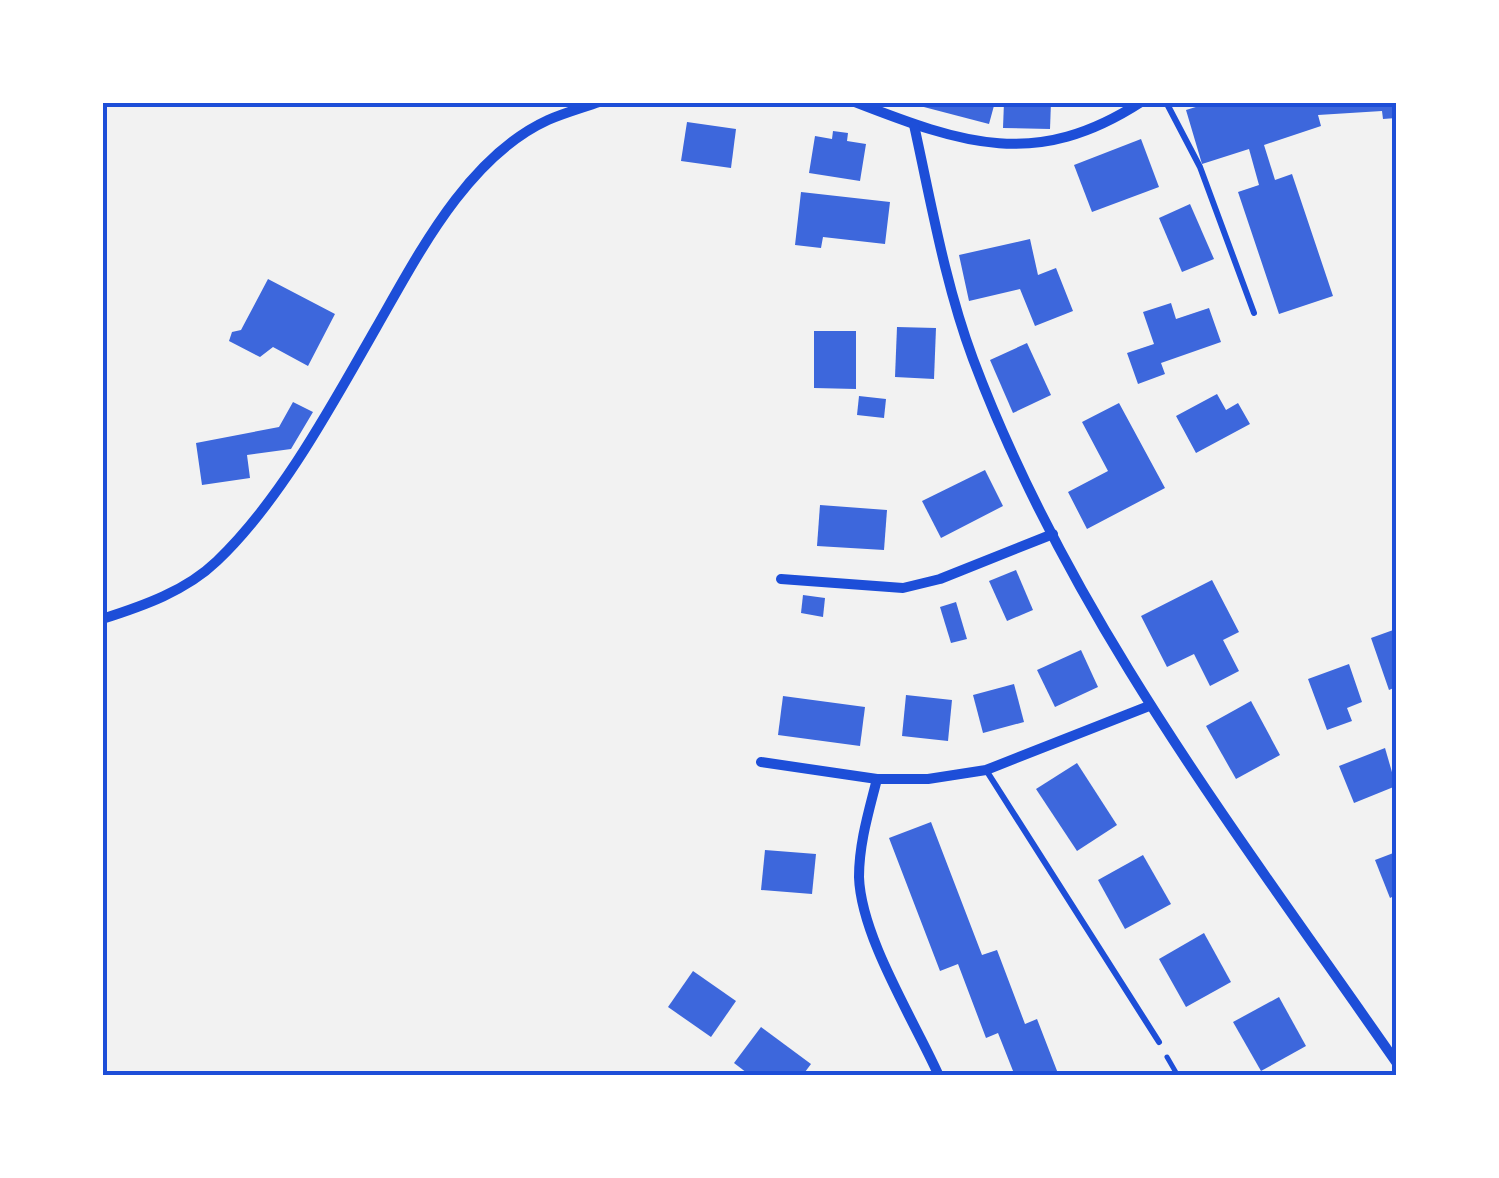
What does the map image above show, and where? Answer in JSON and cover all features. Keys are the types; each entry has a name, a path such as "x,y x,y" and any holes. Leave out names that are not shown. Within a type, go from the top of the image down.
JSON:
{"street":[{"path":"102,618 154,602 216,563 263,505 329,410 436,222 491,162 546,121 599,102"},
{"path":"855,102 914,125 1007,146 1037,146 1094,128 1140,102"},
{"path":"914,125 972,358 1076,586 1149,706 1396,1062"},
{"path":"782,579 903,588 940,579 1053,534"},
{"path":"761,762 877,778 928,779 986,770 1149,706"},
{"path":"877,778 861,842 859,880 878,946 940,1076"}],"lane":[{"path":"1166,102 1200,167 1254,313"},
{"path":"986,770 1158,1042"}],"path":[{"path":"1158,1042 1178,1076"}],"building":[{"path":"921,102 995,102 989,124 920,106"},
{"path":"1004,102 1051,102 1050,129 1003,128"},
{"path":"1212,102 1396,102 1396,118 1383,119 1382,111 1318,115 1321,126 1264,145 1275,180 1292,174 1333,296 1279,314 1238,192 1259,185 1249,149 1202,164 1186,110"},
{"path":"687,122 736,129 731,168 681,161"},
{"path":"833,131 848,133 847,141 866,144 860,181 809,173 815,136 832,139"},
{"path":"1141,139 1159,187 1092,212 1074,165"},
{"path":"801,192 890,202 885,244 823,237 821,248 795,245"},
{"path":"1190,204 1214,259 1182,272 1159,218"},
{"path":"1030,239 1038,275 1056,268 1073,311 1035,326 1020,289 969,301 959,255"},
{"path":"268,279 335,314 308,366 273,347 260,357 229,341 232,332 241,330"},
{"path":"1171,303 1176,319 1209,308 1221,342 1161,363 1165,374 1138,384 1127,353 1154,344 1143,312"},
{"path":"897,327 936,328 934,379 895,377"},
{"path":"814,331 856,331 856,389 814,388"},
{"path":"1027,343 1051,395 1013,413 990,360"},
{"path":"1217,394 1226,410 1238,403 1250,424 1196,453 1176,416"},
{"path":"859,396 886,399 884,418 857,415"},
{"path":"293,402 313,412 291,449 247,455 250,478 202,485 196,443 279,427"},
{"path":"1119,403 1165,488 1087,529 1068,492 1108,471 1082,422"},
{"path":"985,470 1003,506 941,538 922,501"},
{"path":"820,505 887,510 884,550 817,546"},
{"path":"1016,570 1033,610 1007,621 989,581"},
{"path":"1212,580 1239,632 1223,640 1239,671 1210,686 1194,654 1167,667 1141,616"},
{"path":"803,595 825,598 823,617 801,613"},
{"path":"956,602 967,639 951,643 940,607"},
{"path":"1396,629 1396,687 1389,690 1371,638"},
{"path":"1081,650 1098,687 1055,707 1037,670"},
{"path":"1349,664 1362,702 1347,708 1352,721 1327,730 1308,679"},
{"path":"1014,684 1024,722 983,733 973,695"},
{"path":"906,695 952,700 948,741 902,736"},
{"path":"783,696 865,707 860,746 778,735"},
{"path":"1251,701 1280,755 1236,779 1206,726"},
{"path":"1385,748 1396,786 1354,803 1339,766"},
{"path":"1077,763 1117,825 1077,851 1036,789"},
{"path":"931,822 982,955 997,950 1025,1024 1037,1019 1059,1076 1015,1076 998,1033 986,1038 958,964 940,971 889,838"},
{"path":"765,850 816,854 812,894 761,890"},
{"path":"1396,852 1396,895 1390,898 1375,860"},
{"path":"1143,855 1171,904 1125,929 1098,880"},
{"path":"1204,933 1231,982 1186,1007 1159,959"},
{"path":"693,971 736,1001 711,1037 668,1007"},
{"path":"1279,997 1306,1046 1261,1071 1233,1022"},
{"path":"761,1027 811,1064 802,1076 751,1076 734,1063"}]}
